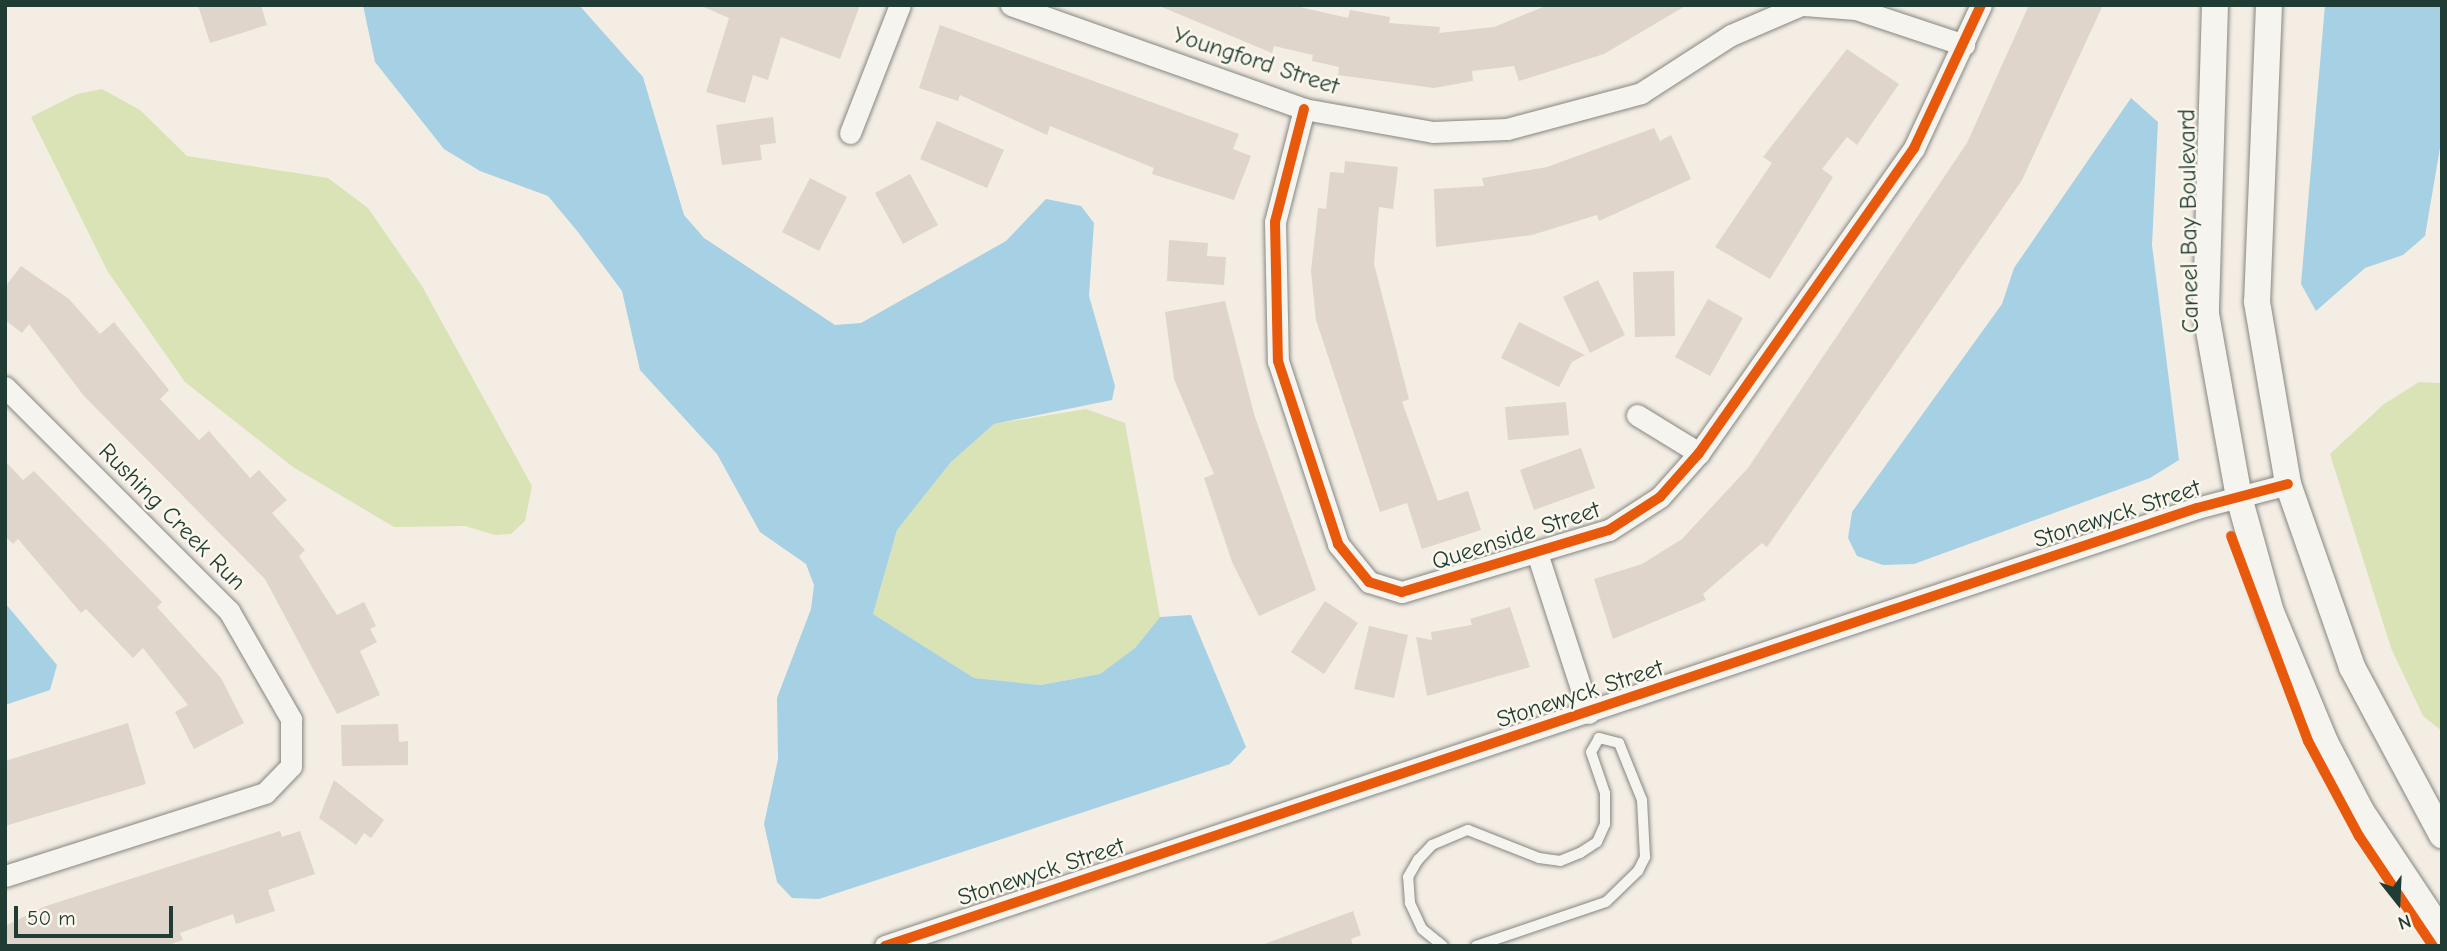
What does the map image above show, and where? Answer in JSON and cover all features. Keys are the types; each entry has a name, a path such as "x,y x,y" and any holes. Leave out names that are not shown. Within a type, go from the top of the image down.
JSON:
{"street":[{"path":"850,133 900,5"},
{"name":"Youngford Street","path":"1011,5 1304,109 1433,132 1507,129 1641,93 1731,35 1802,5 1856,9 1964,45"},
{"name":"Queenside Street","path":"1304,109 1276,222 1278,361 1338,544 1369,582 1402,592 1609,530 1660,497 1699,453 1914,148 1981,5"},
{"name":"Caneel Bay Boulevard","path":"2214,5 2206,314 2239,497 2271,612 2325,742 2361,811 2442,933"},
{"path":"2269,5 2257,302 2288,484 2352,667 2380,730 2442,835"},
{"name":"Rushing Creek Run","path":"5,387 229,611 291,719 291,766 265,793 5,876"},
{"path":"1637,415 1699,453"},
{"name":"Stonewyck Street","path":"894,944 2239,497 2288,484"},
{"path":"1537,553 1588,713"}],"lane":[{"path":"1588,713 1599,738"},
{"path":"1443,946 1422,929 1410,903 1408,877 1418,860 1440,840 1468,830 1539,858 1560,861 1597,842 1605,824 1605,793 1591,751 1599,738"},
{"path":"1476,946 1606,902 1638,871 1645,857 1642,800 1619,743 1599,738"}],"green space":[{"path":"102,89 140,110 187,156 328,178 368,208 422,286 532,486 525,521 511,534 495,535 465,526 394,527 293,467 185,382 108,272 31,117 77,94"},
{"path":"2419,382 2442,383 2442,731 2423,716 2391,648 2330,454 2384,404"},
{"path":"1086,409 1125,423 1160,617 1135,648 1100,674 1041,685 974,678 873,614 897,530 951,462 994,424"}],"water":[{"path":"363,5 579,5 643,77 684,215 704,238 835,325 861,323 1006,241 1046,199 1081,206 1094,223 1089,296 1115,386 1112,400 994,424 951,462 897,530 873,614 974,678 1041,685 1100,674 1135,648 1160,617 1191,615 1246,747 1230,764 819,899 792,898 777,882 764,824 778,759 777,698 811,609 814,585 806,564 760,532 717,454 640,370 622,291 578,232 548,196 480,171 444,149 375,62"},
{"path":"2325,5 2442,5 2442,136 2425,236 2403,255 2365,268 2316,311 2301,284"},
{"path":"2131,98 2158,122 2152,245 2179,460 2150,478 1914,564 1883,565 1857,556 1848,538 1852,512 2002,304 2014,268"},
{"path":"5,603 57,665 50,690 5,705"}],"building":[{"path":"198,5 261,5 267,25 210,43"},
{"path":"699,5 860,5 840,59 781,37 768,80 753,75 745,103 706,92 729,18"},
{"path":"1157,5 1291,5 1348,18 1350,10 1390,17 1389,23 1440,27 1439,33 1494,27 1548,5 1687,5 1604,54 1519,81 1514,66 1472,71 1473,81 1434,88 1338,75 1339,67 1312,61 1313,55 1274,46 1272,53"},
{"path":"2029,5 2103,5 2022,180 1767,547 1762,543 1703,594 1706,600 1613,639 1594,579 1642,564 1682,539 1748,468 1967,143"},
{"path":"940,25 1239,134 1233,149 1251,156 1234,200 1152,174 1154,168 1050,126 1047,135 960,95 958,101 919,88"},
{"path":"1847,49 1899,84 1857,145 1847,137 1822,169 1833,177 1770,279 1715,247 1772,163 1763,157"},
{"path":"773,117 776,143 760,145 762,160 722,165 716,125"},
{"path":"937,121 1004,150 987,188 920,159"},
{"path":"1654,128 1660,141 1671,135 1691,179 1599,221 1597,215 1532,235 1436,247 1434,189 1484,186 1482,178 1547,167"},
{"path":"1345,161 1398,167 1393,209 1379,207 1374,264 1409,399 1402,402 1438,501 1468,491 1481,530 1422,549 1407,503 1380,512 1316,320 1311,271 1318,208 1326,209 1330,172 1344,173"},
{"path":"910,174 938,225 903,244 875,193"},
{"path":"810,178 847,197 819,251 782,232"},
{"path":"1169,240 1208,243 1207,256 1226,257 1224,285 1167,281"},
{"path":"21,266 69,299 100,334 114,322 169,390 160,399 199,440 209,431 250,478 259,470 287,500 272,513 305,550 299,556 337,615 364,602 376,626 370,629 377,642 360,651 380,695 337,714 265,579 84,396 29,324 22,333 5,320 5,287"},
{"path":"1674,271 1675,336 1635,337 1633,272"},
{"path":"1598,280 1625,335 1590,353 1563,297"},
{"path":"1708,299 1743,318 1710,376 1675,357"},
{"path":"1225,301 1254,414 1316,590 1259,616 1232,562 1204,478 1214,474 1174,379 1165,312"},
{"path":"1519,322 1585,355 1572,362 1559,387 1501,358"},
{"path":"1566,402 1569,435 1508,440 1505,407"},
{"path":"1581,448 1595,488 1534,510 1520,470"},
{"path":"5,461 23,480 34,471 162,602 157,607 221,678 244,723 194,749 175,712 188,705 143,648 133,658 86,609 81,613 18,539 13,544 5,536"},
{"path":"1325,601 1358,623 1324,674 1291,652"},
{"path":"1510,607 1530,667 1427,696 1416,637 1432,640 1431,632 1472,625 1470,619"},
{"path":"1369,626 1408,635 1394,698 1354,689"},
{"path":"128,723 146,784 5,826 5,761"},
{"path":"398,724 399,742 408,741 408,765 342,766 341,725"},
{"path":"334,780 384,820 371,838 364,833 356,845 319,818"},
{"path":"280,831 282,837 300,831 315,874 268,890 275,911 236,924 233,914 180,933 183,940 166,946 5,946 5,926 46,906"},
{"path":"1353,911 1361,935 1351,939 1353,946 1259,946"}],"cycle path":[{"path":"1304,109 1275,222 1278,361 1338,544 1369,582 1402,592 1609,530 1660,497 1699,453 1914,148 1981,5"},
{"path":"885,946 2197,508 2288,484"},
{"path":"2231,536 2308,741 2359,836 2433,946"}]}
